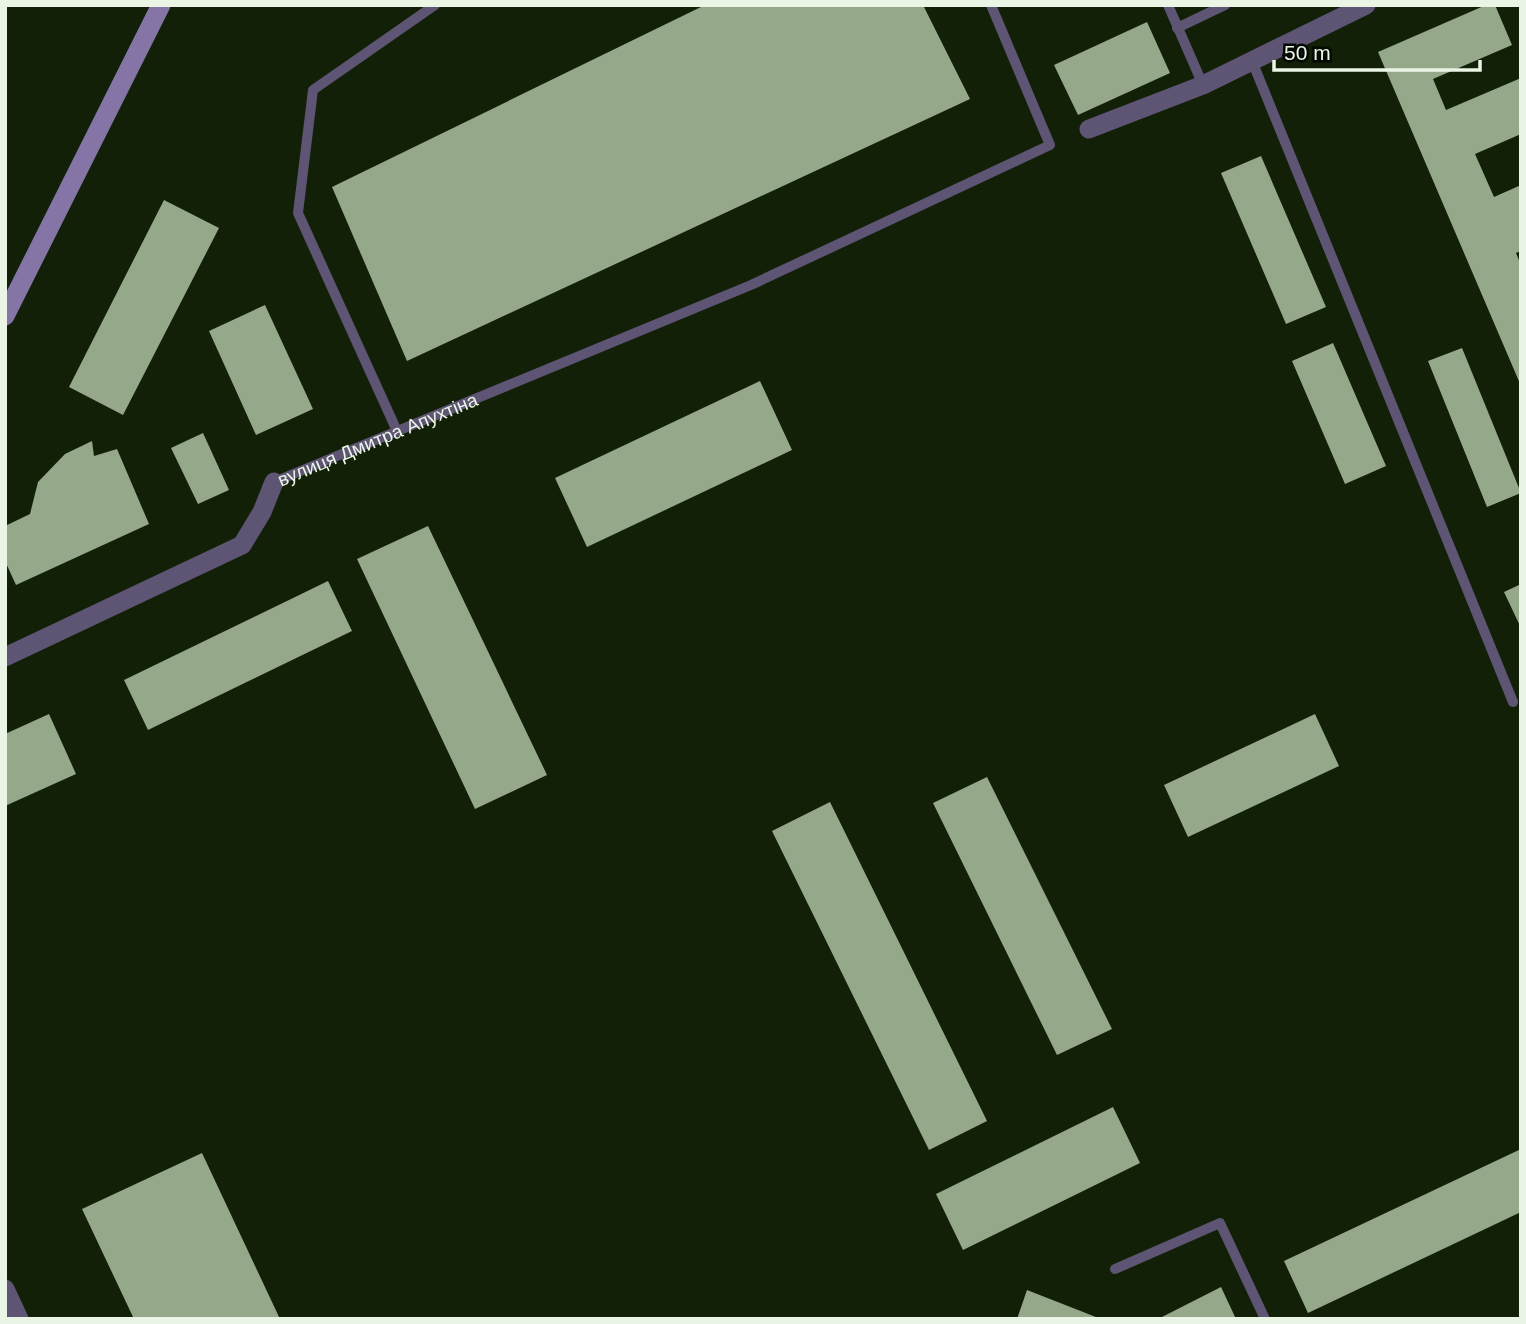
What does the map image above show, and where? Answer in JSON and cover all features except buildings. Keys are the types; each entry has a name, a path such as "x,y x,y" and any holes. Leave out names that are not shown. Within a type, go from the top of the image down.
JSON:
{"main road":[{"path":"5,316 161,5"}],"street":[{"path":"1089,129 1203,85 1366,5"},
{"name":"вулиця Дмитра Апухтіна","path":"5,657 242,545 262,512 274,482"},
{"path":"5,1289 19,1319"}],"lane":[{"path":"397,431 298,212 313,90 435,5"},
{"name":"вулиця Дмитра Апухтіна","path":"274,482 751,285 1050,145 991,5"},
{"path":"1168,5 1203,85"},
{"path":"1177,27 1225,5"},
{"path":"1252,61 1513,702"},
{"path":"1115,1269 1220,1223 1265,1319"}]}
